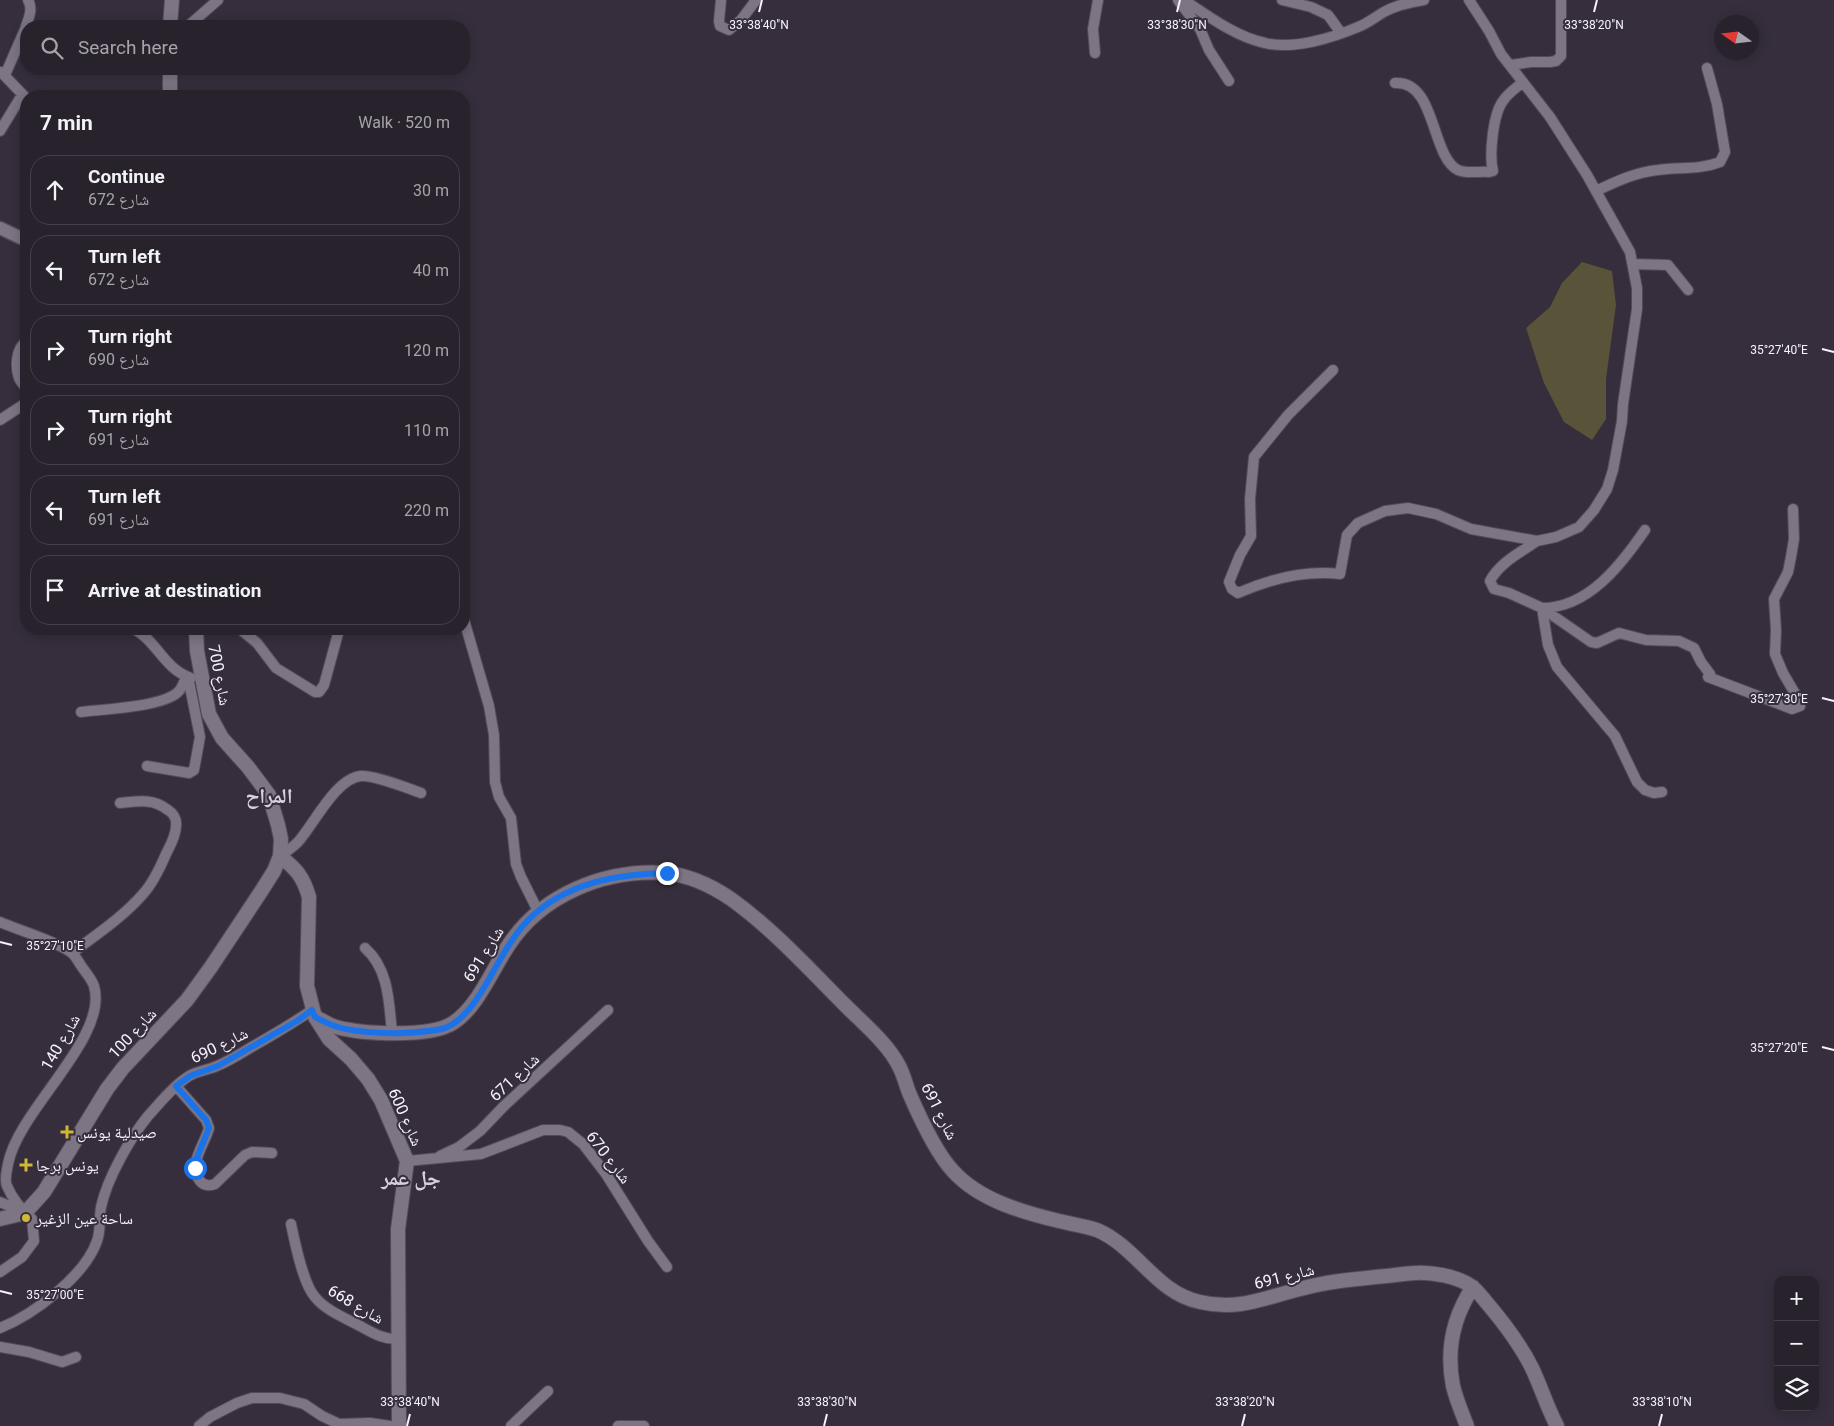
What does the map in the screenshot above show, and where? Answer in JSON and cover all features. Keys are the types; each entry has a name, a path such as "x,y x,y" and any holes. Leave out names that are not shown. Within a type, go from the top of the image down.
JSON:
{"main road":[{"path":"170,20 172,0"},
{"path":"170,75 170,90"},
{"name":"شارع 700","path":"196,635 197,651 192,679 222,738 248,767 269,795 281,840 280,856"},
{"name":"شارع 600","path":"280,856 296,870 305,883 309,897 306,986 313,1014 329,1039 351,1059 368,1079 381,1100 407,1161 398,1229 399,1426"},
{"name":"شارع 100","path":"25,1213 44,1192 118,1075 187,1000 274,872 280,856"},
{"name":"شارع 691","path":"313,1014 336,1027 392,1034 431,1031 446,1027 456,1022 468,1009 483,988 508,945 523,925 558,896 582,886 616,877 667,873 684,877 705,884 730,898 798,958 876,1035 898,1064 927,1132 952,1170 976,1190 1005,1204 1039,1216 1095,1229 1122,1246 1164,1286 1196,1302 1222,1306 1240,1306 1304,1288 1346,1280 1424,1273 1452,1277 1473,1287 1514,1338 1532,1369 1557,1426"},
{"path":"0,1219 25,1213"},
{"path":"1467,1426 1453,1386 1452,1332 1462,1303 1473,1287"}],"street":[{"path":"28,0 30,2 28,20"},
{"path":"195,20 218,0"},
{"path":"721,0 720,26 729,30 741,20 756,0"},
{"path":"1095,53 1093,29 1098,0"},
{"path":"1178,0 1200,29 1209,50 1228,81"},
{"path":"1184,0 1231,29 1266,44 1309,43 1359,27 1395,7 1424,0"},
{"path":"1282,0 1311,7 1328,15 1341,33"},
{"path":"1469,0 1501,54 1550,117 1587,175 1630,252 1637,288 1637,309 1621,429 1613,470 1607,489 1594,510 1579,527 1537,541 1505,564 1493,575 1490,581 1494,589 1542,608 1591,642 1596,642 1618,633 1646,640 1678,641 1688,644 1694,648 1710,674 1708,676 1785,707 1796,708 1800,706 1800,702 1779,664 1775,654 1774,637 1776,630 1774,599 1788,572 1794,539 1793,509"},
{"path":"1511,65 1556,61 1561,56 1561,0"},
{"path":"20,39 3,73 20,92"},
{"path":"1596,191 1618,180 1656,170 1710,166 1720,162 1725,152 1717,104 1707,68"},
{"path":"1396,83 1401,82 1412,87 1422,99 1440,143 1457,170 1489,172 1493,171 1491,162 1492,144 1502,101 1523,82"},
{"path":"0,131 20,103"},
{"path":"0,228 20,238"},
{"path":"1633,264 1668,265 1688,290"},
{"path":"20,349 17,357 20,379"},
{"path":"1333,370 1288,415 1254,457 1250,499 1251,536 1240,555 1229,582 1232,588 1238,592 1261,582 1321,572 1340,574 1347,535 1358,523 1385,511 1408,508 1436,514 1471,529 1537,541"},
{"path":"0,420 20,407"},
{"path":"1542,608 1557,608 1565,605 1598,585 1624,560 1645,530"},
{"path":"1542,608 1548,645 1557,667 1615,736 1637,782 1645,790 1654,793 1662,792"},
{"path":"143,635 165,662 192,679 200,737 194,770 189,772 147,766"},
{"path":"248,635 258,642 276,668 315,692 319,692 324,685 338,635"},
{"path":"468,635 489,706 494,735 495,782 499,797 511,818 516,864 538,911"},
{"path":"81,712 153,703 177,694 192,679"},
{"path":"280,856 297,842 342,785 352,778 368,776 421,793"},
{"path":"72,953 122,914 144,893 159,870 175,834 174,817 171,812 157,802 120,803"},
{"name":"شارع 140","path":"0,922 72,953 88,974 94,986 95,1007 84,1035 66,1066 26,1123 10,1154 6,1172 6,1185 25,1213 32,1219 34,1241 22,1257 0,1272"},
{"path":"365,948 374,956 386,982 392,1034"},
{"name":"شارع 671","path":"435,1159 459,1147 480,1131 504,1106 608,1010"},
{"name":"شارع 690","path":"0,1328 42,1305 87,1260 100,1232 101,1208 107,1190 128,1145 147,1118 176,1086 190,1076 218,1066 297,1021 313,1014"},
{"path":"176,1086 206,1120 209,1128 196,1160 195,1168 200,1181 204,1184 210,1186 215,1184 245,1155 252,1152 272,1153"},
{"name":"شارع 670","path":"407,1161 480,1154 543,1130 568,1132 583,1144 606,1174 667,1267"},
{"path":"0,1202 25,1213"},
{"name":"شارع 668","path":"291,1224 297,1251 314,1297 324,1306 374,1334 390,1340 399,1339"},
{"path":"0,1347 29,1352 62,1362 76,1357"},
{"path":"511,1426 548,1391"},
{"path":"199,1426 212,1422 249,1398 280,1398 304,1404 340,1425 370,1423 390,1426"},
{"path":"618,1426 644,1426"}],"shaded area":[{"path":"1582,262 1612,271 1616,305 1606,379 1606,419 1592,440 1564,422 1544,383 1526,328 1550,307 1562,283"}],"place":[{"name":"صيدلية يونس","path":"67,1132"},
{"name":"يونس برجا","path":"26,1165"},
{"name":"ساحة عين الزغير","path":"26,1218"}],"district":[{"name":"المراح","path":"269,796"},
{"name":"جل عمر","path":"411,1178"}],"route":[{"path":"195,1168 196,1160 209,1128 206,1120 176,1086 190,1076 218,1066 297,1021 312,1010 315,1017 336,1027 356,1030 392,1034 431,1031 446,1027 456,1022 468,1009 483,988 508,945 523,925 558,896 582,886 616,877 667,873"}]}
